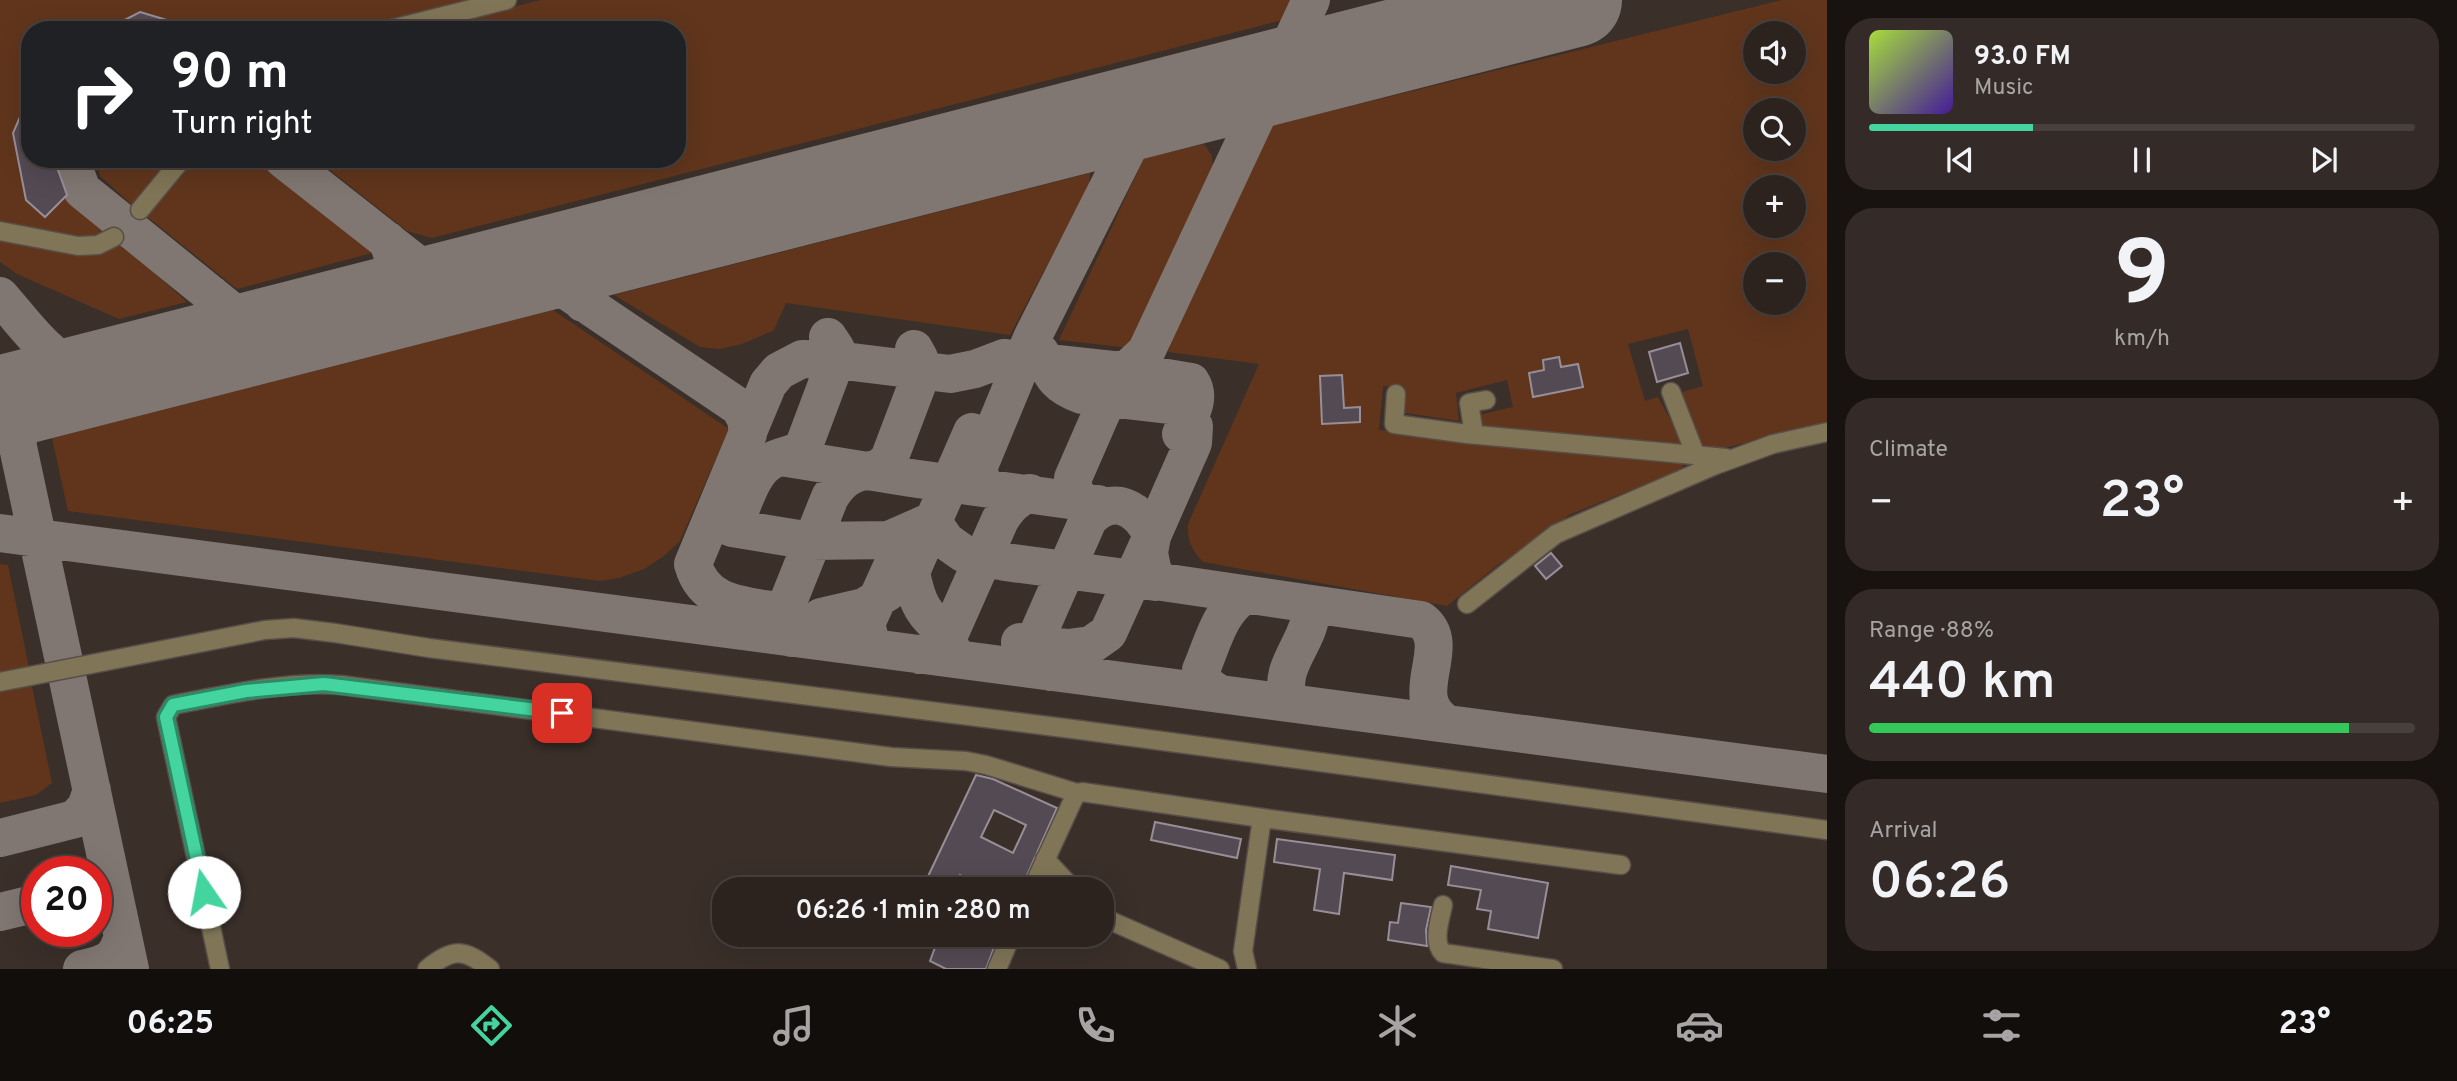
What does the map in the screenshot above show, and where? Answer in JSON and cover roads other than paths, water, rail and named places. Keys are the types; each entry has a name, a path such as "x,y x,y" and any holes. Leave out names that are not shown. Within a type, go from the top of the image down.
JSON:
{"lane":[{"path":"424,21 507,0"},
{"path":"139,210 174,168"},
{"path":"0,231 78,246 98,244 114,237"},
{"path":"1671,392 1696,456"},
{"path":"1396,394 1394,424 1732,459"},
{"path":"1474,434 1469,403 1486,400"},
{"path":"1467,604 1556,534 1732,459 1773,444 1827,432"},
{"path":"0,682 265,630 294,628 429,648 1066,728 1827,830"},
{"path":"220,969 166,717 173,705 246,691 324,684 891,757 966,761 1077,793 1090,792 1262,818 1621,865"},
{"path":"1037,877 1077,793"},
{"path":"1247,969 1243,951 1262,818"},
{"path":"1045,859 1062,877"},
{"path":"1443,905 1437,942 1438,949 1443,953 1553,969"},
{"path":"1114,922 1220,969"},
{"path":"997,969 1006,947"},
{"path":"427,969 443,957 461,952 471,955 490,969"}]}
